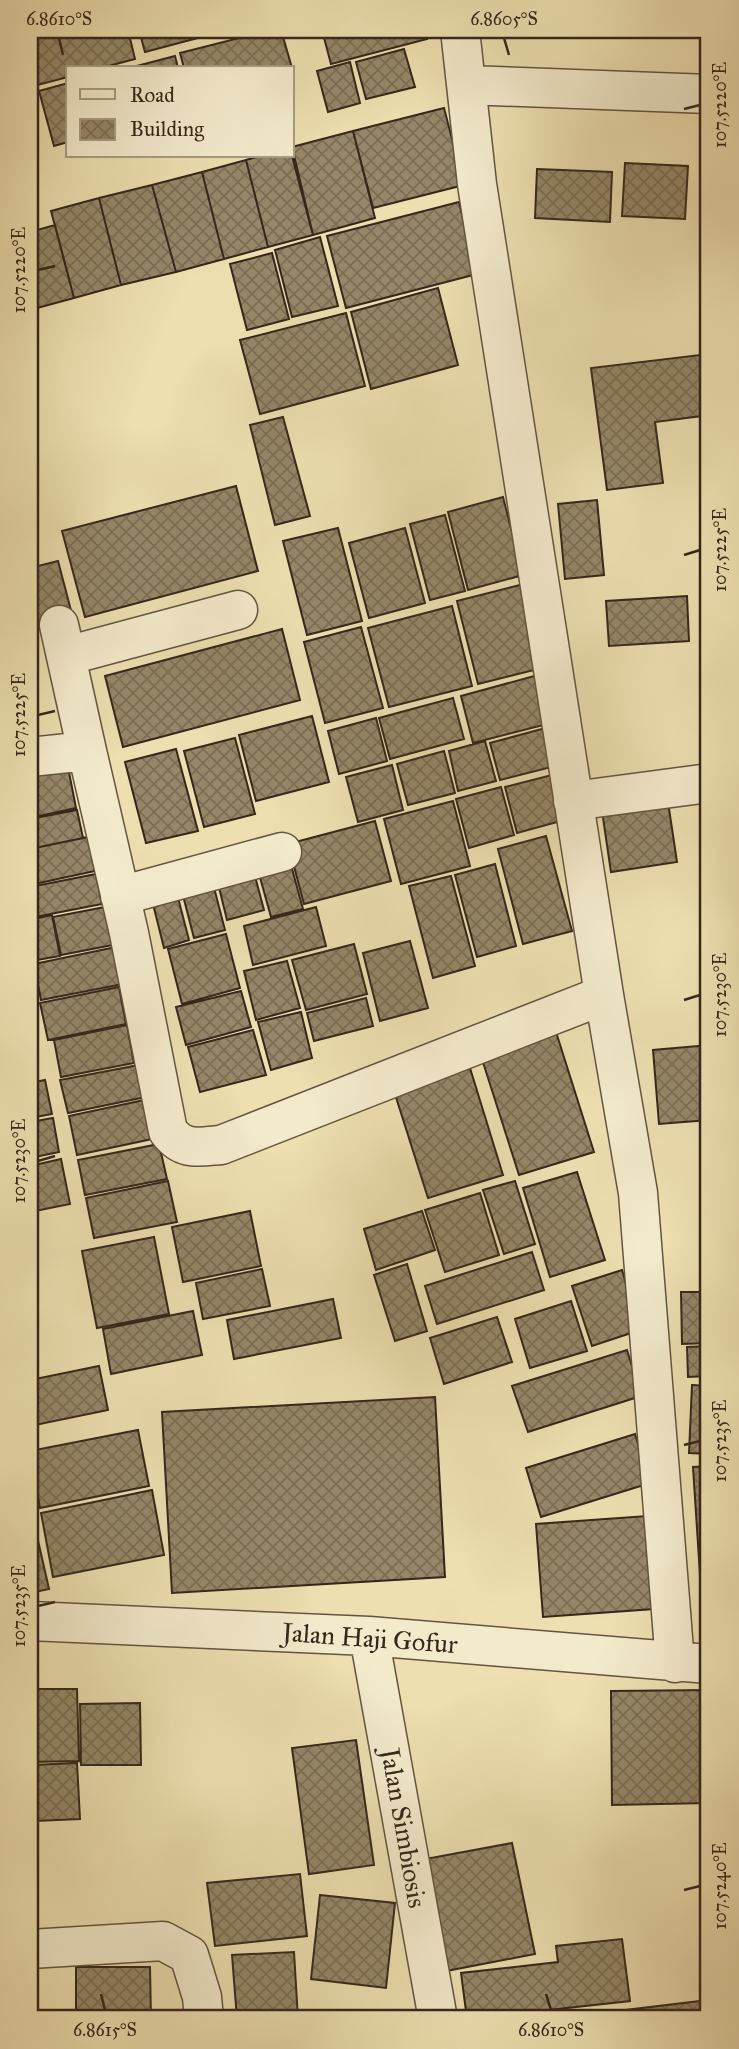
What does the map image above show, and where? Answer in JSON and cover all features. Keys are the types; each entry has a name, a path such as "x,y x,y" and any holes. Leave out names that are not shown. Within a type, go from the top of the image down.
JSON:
{"street":[{"path":"460,30 479,197 573,801 638,1193 692,1664"},
{"path":"466,85 709,94"},
{"path":"238,610 62,640 120,896 168,1131 175,1140 188,1148 221,1144 604,995"},
{"path":"30,757 87,751"},
{"path":"573,801 709,783"},
{"path":"120,896 282,852"},
{"name":"Jalan Haji Gofur","path":"30,1621 369,1636 692,1664"},
{"name":"Jalan Simbiosis","path":"369,1636 438,2019"},
{"path":"30,1949 163,1941 189,1955 204,2019"}],"building":[{"path":"30,30 128,30 135,59 109,66 66,66 66,78 30,87"},
{"path":"139,30 228,30 145,52"},
{"path":"271,30 281,30 291,66 183,66 180,53"},
{"path":"322,30 425,30 427,39 331,64"},
{"path":"404,49 415,87 366,99 356,62"},
{"path":"175,56 178,66 137,66"},
{"path":"350,62 360,103 328,112 317,71"},
{"path":"66,84 66,143 54,146 39,91"},
{"path":"444,108 464,185 373,208 353,131"},
{"path":"353,131 375,218 313,235 294,146"},
{"path":"293,158 313,235 268,247 246,160"},
{"path":"246,160 268,247 224,259 202,172"},
{"path":"625,163 688,166 685,219 622,216"},
{"path":"537,169 612,172 610,222 535,218"},
{"path":"202,172 224,259 176,272 152,185"},
{"path":"152,185 176,272 121,285 99,198"},
{"path":"99,198 121,285 74,298 51,211"},
{"path":"459,202 477,274 346,308 327,236"},
{"path":"55,225 74,298 30,310 30,232"},
{"path":"320,237 338,306 292,317 275,250"},
{"path":"272,253 289,319 247,330 230,264"},
{"path":"438,288 458,365 371,389 351,312"},
{"path":"346,313 365,386 260,414 240,340"},
{"path":"708,354 709,415 655,422 663,483 607,490 591,368"},
{"path":"283,417 310,516 275,525 250,425"},
{"path":"236,486 258,571 85,617 62,531"},
{"path":"503,497 523,575 468,590 448,512"},
{"path":"597,500 604,575 565,579 558,504"},
{"path":"445,515 465,591 430,600 410,524"},
{"path":"338,528 362,621 307,635 283,541"},
{"path":"405,528 425,603 369,618 349,543"},
{"path":"58,561 73,618 30,629 30,568"},
{"path":"524,584 546,667 478,684 457,601"},
{"path":"687,596 689,641 609,646 606,601"},
{"path":"452,606 472,686 389,707 368,628"},
{"path":"361,627 383,708 325,723 304,642"},
{"path":"282,629 300,700 123,747 105,676"},
{"path":"538,675 551,723 473,743 461,696"},
{"path":"453,698 464,739 390,759 379,718"},
{"path":"312,716 329,782 256,801 239,735"},
{"path":"376,718 387,761 339,774 328,731"},
{"path":"553,726 563,764 500,780 490,743"},
{"path":"235,738 255,814 204,827 184,751"},
{"path":"485,741 496,781 458,791 449,751"},
{"path":"176,749 198,831 146,843 125,762"},
{"path":"444,751 455,793 408,805 397,764"},
{"path":"67,762 76,808 30,818 30,769"},
{"path":"392,765 403,810 358,822 346,777"},
{"path":"556,774 568,819 517,833 505,787"},
{"path":"501,787 514,835 469,848 456,799"},
{"path":"453,801 470,866 401,884 384,819"},
{"path":"668,802 677,862 611,872 602,811"},
{"path":"77,810 83,838 30,849 30,819"},
{"path":"375,821 391,881 304,904 288,844"},
{"path":"546,836 572,931 523,944 498,849"},
{"path":"88,837 95,871 30,885 30,849"},
{"path":"288,854 303,909 271,917 256,863"},
{"path":"495,864 516,946 477,957 455,875"},
{"path":"252,865 264,910 227,920 216,875"},
{"path":"96,874 102,904 30,918 30,887"},
{"path":"211,876 225,930 194,938 180,884"},
{"path":"451,876 475,966 433,978 409,886"},
{"path":"175,886 189,940 164,948 150,892"},
{"path":"110,906 118,944 61,955 53,917"},
{"path":"316,907 326,946 253,965 244,926"},
{"path":"52,915 60,956 31,961 30,920"},
{"path":"226,934 240,988 182,1004 168,949"},
{"path":"410,941 428,1008 380,1021 363,953"},
{"path":"354,944 367,994 306,1010 292,960"},
{"path":"116,947 123,984 41,1000 34,964"},
{"path":"287,961 300,1008 256,1020 244,971"},
{"path":"119,987 126,1024 48,1040 40,1003"},
{"path":"241,991 251,1027 186,1045 176,1007"},
{"path":"366,998 373,1026 314,1041 307,1013"},
{"path":"301,1012 312,1058 271,1070 258,1022"},
{"path":"127,1025 134,1063 61,1077 54,1040"},
{"path":"253,1030 266,1075 200,1092 188,1047"},
{"path":"556,1032 594,1152 519,1175 481,1056"},
{"path":"709,1045 709,1120 659,1124 653,1050"},
{"path":"139,1065 146,1097 68,1113 60,1080"},
{"path":"470,1068 503,1175 428,1198 394,1091"},
{"path":"45,1080 52,1114 30,1118 30,1083"},
{"path":"149,1099 157,1138 77,1155 69,1116"},
{"path":"53,1118 59,1152 30,1158 30,1122"},
{"path":"159,1144 167,1179 85,1195 78,1160"},
{"path":"61,1159 70,1204 30,1212 30,1166"},
{"path":"577,1172 605,1260 550,1277 523,1188"},
{"path":"168,1181 177,1222 94,1238 86,1198"},
{"path":"515,1181 535,1244 504,1254 483,1190"},
{"path":"480,1193 499,1255 445,1272 425,1210"},
{"path":"250,1211 261,1266 183,1282 172,1227"},
{"path":"422,1211 435,1250 376,1270 364,1229"},
{"path":"154,1237 169,1314 97,1328 82,1251"},
{"path":"532,1252 544,1290 437,1324 425,1286"},
{"path":"407,1264 427,1331 395,1341 374,1275"},
{"path":"262,1269 270,1306 203,1319 196,1283"},
{"path":"622,1270 640,1330 592,1346 572,1286"},
{"path":"681,1292 709,1292 709,1343 682,1344"},
{"path":"333,1299 341,1338 234,1359 227,1320"},
{"path":"571,1301 587,1351 530,1368 515,1319"},
{"path":"193,1311 202,1355 111,1374 103,1329"},
{"path":"497,1317 512,1362 444,1384 430,1338"},
{"path":"709,1346 709,1376 688,1377 687,1347"},
{"path":"627,1350 641,1396 528,1432 512,1386"},
{"path":"99,1366 108,1410 30,1426 30,1380"},
{"path":"692,1385 709,1386 709,1454 689,1453"},
{"path":"435,1397 445,1577 172,1593 162,1412"},
{"path":"138,1430 149,1486 40,1508 30,1451"},
{"path":"635,1434 650,1483 541,1517 526,1468"},
{"path":"709,1466 709,1574 700,1575 693,1467"},
{"path":"152,1490 164,1555 53,1577 41,1513"},
{"path":"30,1505 49,1589 30,1593"},
{"path":"647,1516 654,1609 543,1617 536,1524"},
{"path":"30,1689 77,1689 79,1761 30,1762"},
{"path":"709,1690 709,1803 612,1805 611,1691"},
{"path":"140,1703 141,1765 81,1765 80,1704"},
{"path":"356,1740 374,1865 309,1874 292,1748"},
{"path":"77,1763 80,1819 35,1821 32,1765"},
{"path":"512,1843 535,1954 441,1972 420,1860"},
{"path":"300,1874 307,1936 215,1946 207,1883"},
{"path":"320,1895 395,1903 386,1988 311,1979"},
{"path":"622,1939 630,2001 467,2019 461,1973 558,1962 556,1946"},
{"path":"294,1952 298,2019 237,2019 232,1955"},
{"path":"76,1967 150,1967 151,2019 76,2019"},
{"path":"709,2000 709,2019 550,2019"},
{"path":"68,2017 68,2019 30,2019"}]}
